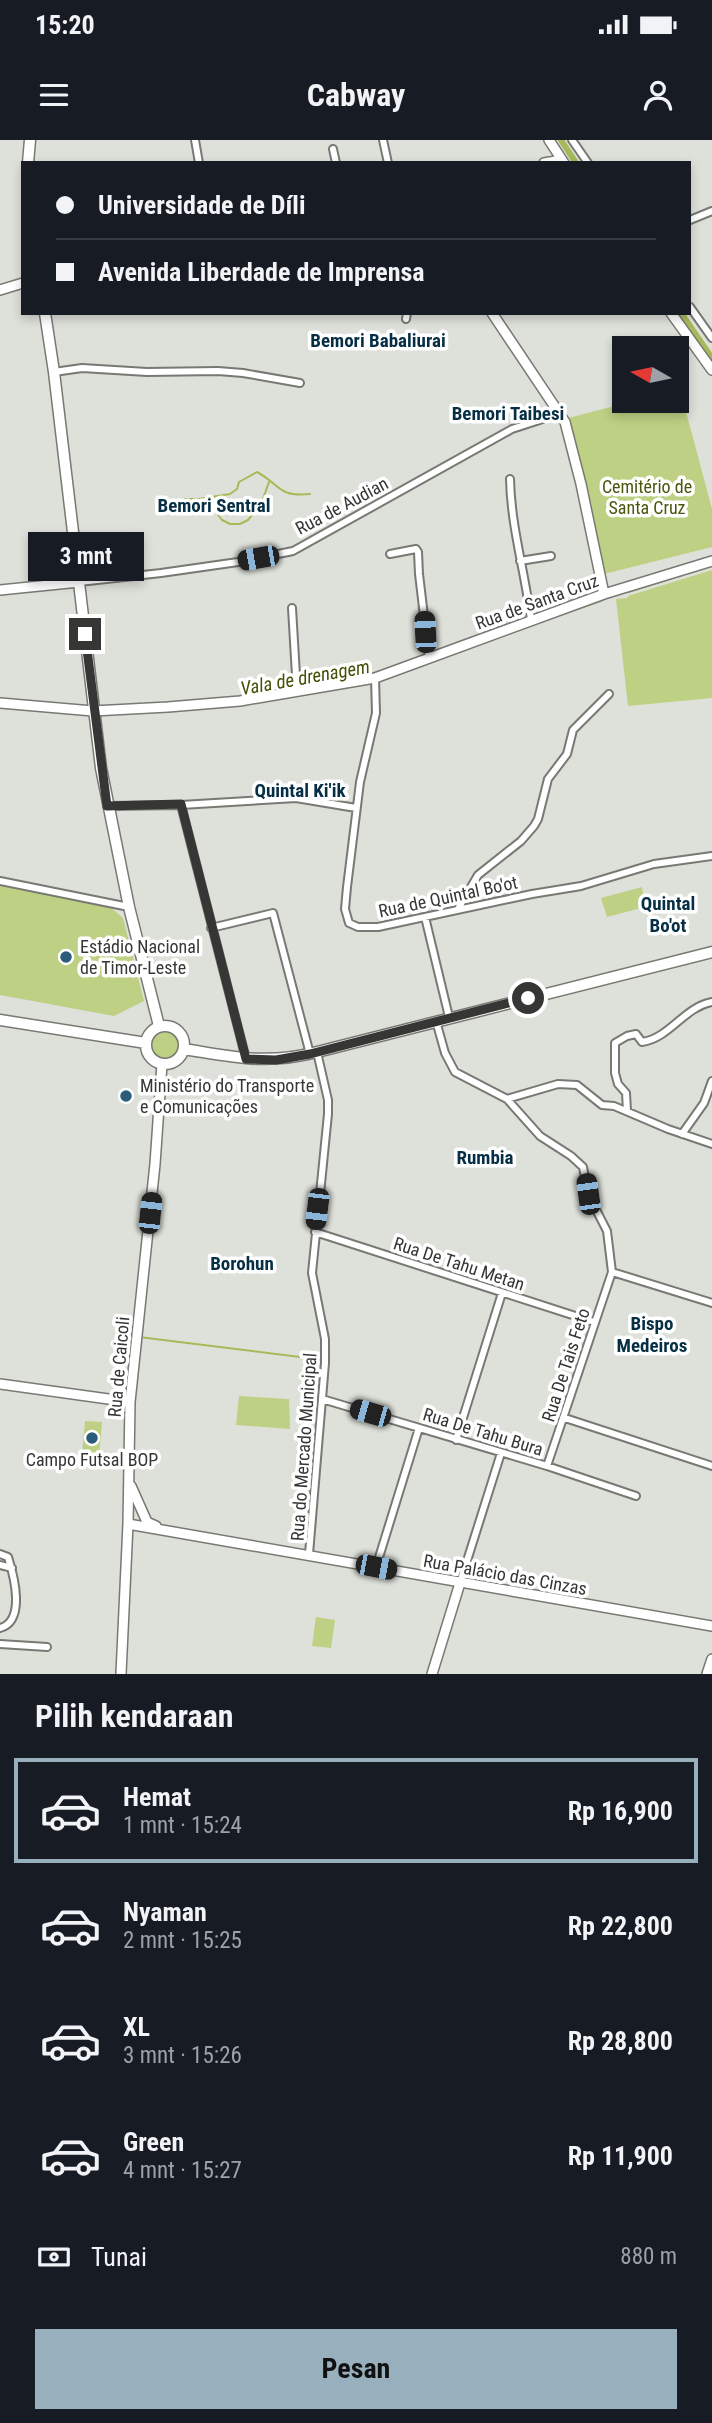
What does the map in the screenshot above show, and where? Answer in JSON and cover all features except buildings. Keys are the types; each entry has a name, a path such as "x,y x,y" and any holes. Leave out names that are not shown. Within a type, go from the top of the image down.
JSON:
{"main road":[{"path":"28,161 30,140"},
{"path":"45,315 107,806 159,1026"},
{"path":"184,1049 246,1059 276,1060 314,1053 712,952"},
{"path":"0,1020 146,1043"},
{"path":"159,1026 171,1026 180,1032 184,1049 173,1062 162,1064 152,1059 146,1043 150,1032 159,1026"}],"street":[{"path":"195,140 199,161"},
{"path":"383,140 388,161"},
{"path":"549,140 563,161"},
{"path":"572,140 587,161"},
{"path":"333,149 336,161"},
{"path":"691,220 712,211"},
{"path":"0,290 21,284"},
{"path":"691,308 712,338"},
{"path":"493,315 565,422 604,594"},
{"path":"672,315 712,370"},
{"path":"54,372 82,368 148,372 218,371 300,383"},
{"name":"Rua de Audian","path":"0,590 200,568 293,551 512,429 558,414"},
{"path":"510,479 510,502 531,620"},
{"path":"390,554 416,549 418,552 429,658"},
{"path":"520,561 551,556"},
{"name":"Rua de Santa Cruz","path":"0,703 93,711 240,701 376,681 531,620 712,561"},
{"path":"292,608 297,692"},
{"name":"Rua de Quintal Bo'ot","path":"376,681 376,713 356,808 345,909 349,923 358,927 378,927 581,886 654,864 712,856"},
{"path":"458,909 478,875 521,841 534,826 538,820 548,779 567,754 573,730 609,694"},
{"path":"107,806 296,798 356,808"},
{"path":"181,804 246,1059"},
{"path":"0,881 129,907"},
{"name":"Rua do Mercado Municipal","path":"211,928 273,914 328,1100 312,1273 326,1339 309,1554"},
{"path":"425,917 449,1017"},
{"path":"627,1111 626,1093 618,1084 615,1073 615,1043 636,1034 642,1042 649,1041 700,1004 712,1002"},
{"path":"436,1021 445,1053 455,1072 507,1099 540,1136 583,1167 588,1194 607,1231 612,1272 712,1303"},
{"name":"Rua de Caicoli","path":"121,1674 130,1402 155,1164 162,1064"},
{"path":"682,1135 704,1102 712,1081"},
{"path":"507,1099 558,1084 572,1084 581,1086 602,1105 627,1111 682,1135 712,1144"},
{"name":"Rua De Tahu Metan","path":"314,1232 594,1322"},
{"name":"Rua De Tais Feto","path":"547,1466 612,1272"},
{"path":"456,1440 502,1293"},
{"path":"0,1384 130,1402"},
{"name":"Rua De Tahu Bura","path":"322,1399 547,1466 636,1496"},
{"path":"565,1418 712,1466"},
{"path":"376,1567 419,1427"},
{"path":"432,1674 501,1454"},
{"path":"129,1478 148,1522 159,1528"},
{"name":"Rua Palácio das Cinzas","path":"128,1524 712,1626"},
{"path":"0,1554 8,1557 12,1568 15,1601 13,1620 8,1626 0,1628"},
{"path":"0,1565 12,1568"},
{"path":"0,1644 47,1647"},
{"path":"707,1674 712,1659"}],"green space":[{"name":"Cemitério de Santa Cruz","path":"612,407 612,413 686,413 712,509 712,547 604,574 568,418"},
{"path":"712,570 712,698 628,706 616,599 627,598"},
{"name":"Estádio Nacional de Timor-Leste","path":"0,883 108,905 123,918 144,1001 114,1016 0,995"},
{"path":"642,887 645,907 607,917 601,898"},
{"path":"166,1029 177,1033 181,1044 177,1055 166,1059 155,1055 151,1044 155,1033"},
{"path":"239,1396 289,1399 290,1429 236,1425"},
{"name":"Campo Futsal BOP","path":"85,1421 102,1422 99,1456 82,1454"},
{"path":"316,1617 335,1620 331,1648 312,1646"}],"waterway":[{"path":"561,140 575,161"},
{"path":"682,315 712,358"},
{"path":"185,499 230,494 237,489 239,482 257,472 285,492 310,494"},
{"path":"218,497 218,515 222,520 230,524 240,524 248,520 261,504 269,482"},
{"name":"Vala de drenagem","path":"628,592 712,566"},
{"name":"Vala de drenagem","path":"574,610 603,600"},
{"name":"Vala de drenagem","path":"273,700 330,690"},
{"path":"139,1337 324,1360"}],"place":[{"name":"Estádio Nacional de Timor-Leste","path":"66,957"},
{"name":"Ministério do Transporte e Comunicações","path":"126,1096"},
{"name":"Campo Futsal BOP","path":"92,1438"}],"district":[{"name":"Bemori Babaliurai","path":"378,340"},
{"name":"Bemori Taibesi","path":"508,413"},
{"name":"Bemori Sentral","path":"214,505"},
{"name":"Quintal Ki'ik","path":"300,790"},
{"name":"Quintal Bo'ot","path":"668,914"},
{"name":"Rumbia","path":"485,1157"},
{"name":"Borohun","path":"242,1263"},
{"name":"Bispo Medeiros","path":"652,1334"}],"route":[{"path":"85,634 97,745 107,806 181,804 246,1059 276,1060 310,1054 528,998"}]}
